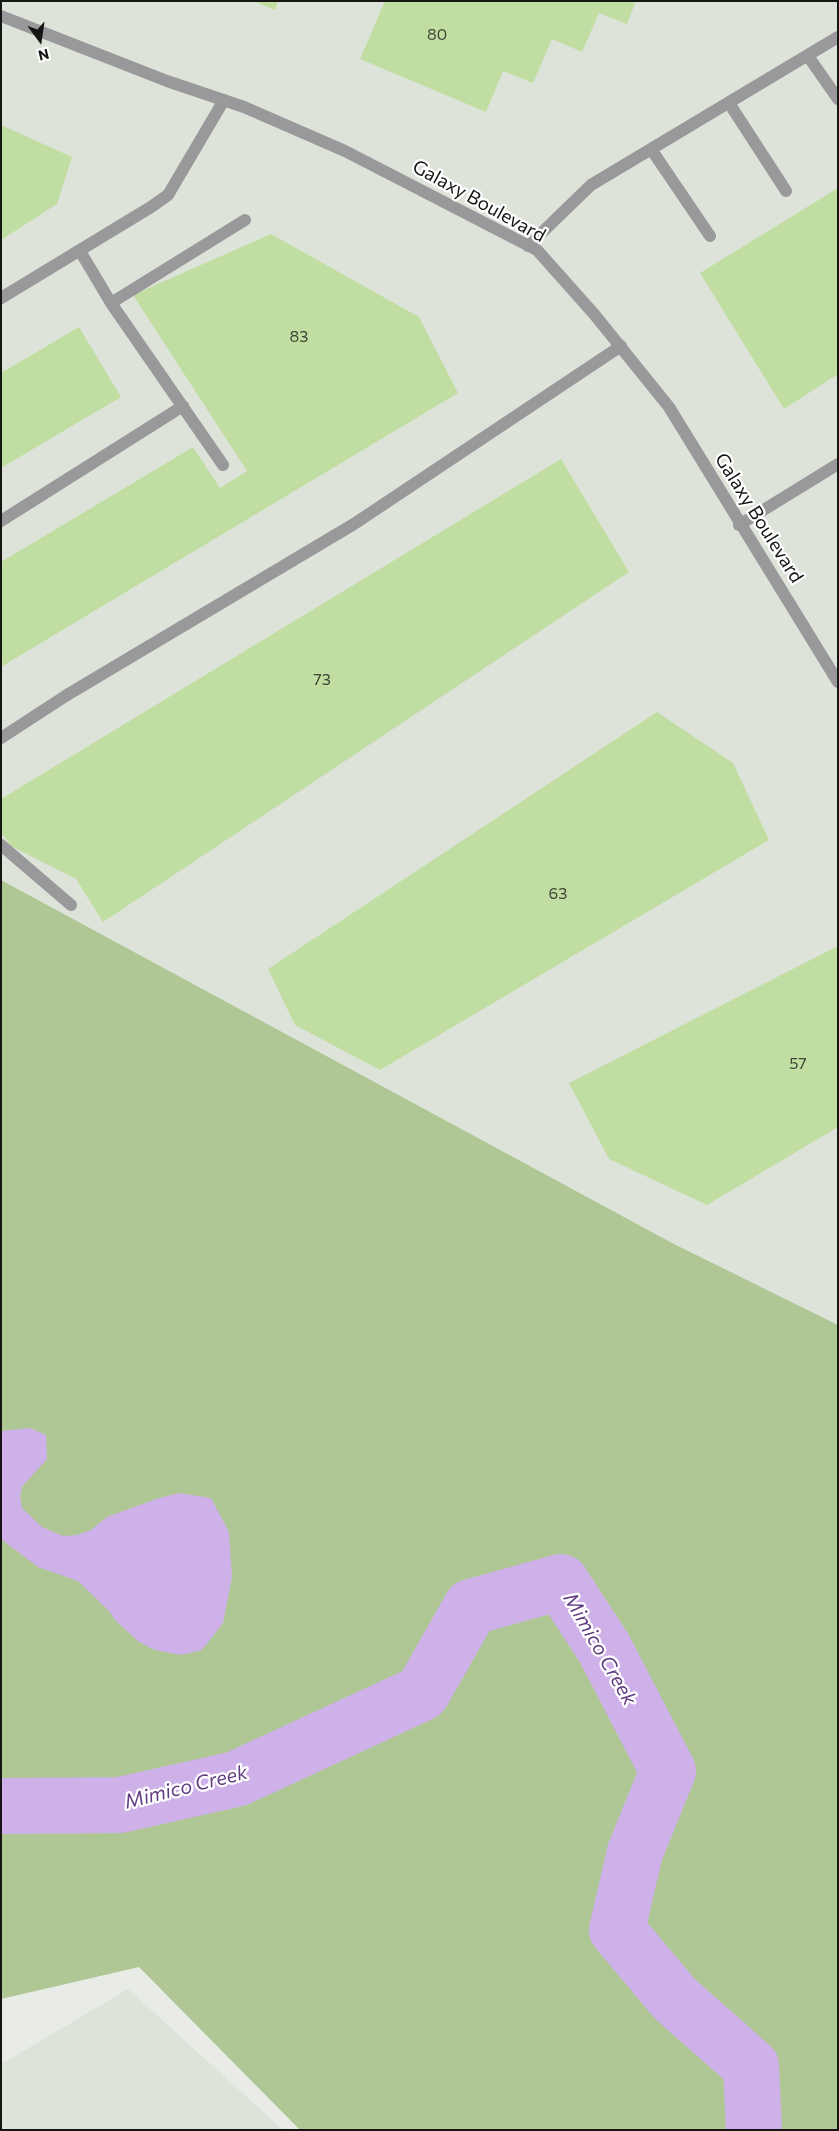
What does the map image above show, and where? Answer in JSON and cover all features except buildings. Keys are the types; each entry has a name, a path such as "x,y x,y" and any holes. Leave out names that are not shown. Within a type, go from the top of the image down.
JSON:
{"street":[{"name":"Galaxy Boulevard","path":"1,16 167,81 244,107 346,151 536,250 621,346 669,407 739,525 838,682"},
{"path":"528,246 591,185 838,37"},
{"path":"808,56 838,99"},
{"path":"1,298 80,251 168,194 224,100"},
{"path":"729,103 786,191"},
{"path":"651,150 710,236"},
{"path":"112,303 246,220"},
{"path":"80,251 112,303 223,466"},
{"path":"1,738 67,695 354,524 621,346"},
{"path":"1,521 183,406"},
{"path":"739,525 838,464"},
{"path":"1,845 71,905"}],"shaded area":[{"path":"1,1 838,1 838,1325 674,1244 1,880"},
{"path":"30,1428 46,1435 47,1459 22,1487 20,1496 22,1508 42,1527 63,1536 77,1535 91,1530 107,1517 159,1498 179,1493 211,1498 229,1532 232,1577 223,1623 202,1650 181,1655 155,1650 139,1642 78,1581 38,1567 1,1539 1,1431"},
{"path":"128,1989 283,2130 1,2130 1,2061 5,2062"}],"green space":[{"path":"1,880 674,1244 838,1325 838,2130 300,2130 139,1967 1,1999"}],"waterway":[{"name":"Mimico Creek","path":"1,1806 120,1805 236,1779 422,1693 471,1607 561,1582 604,1648 668,1771 635,1852 617,1930 675,1999 751,2066 754,2130"}]}
